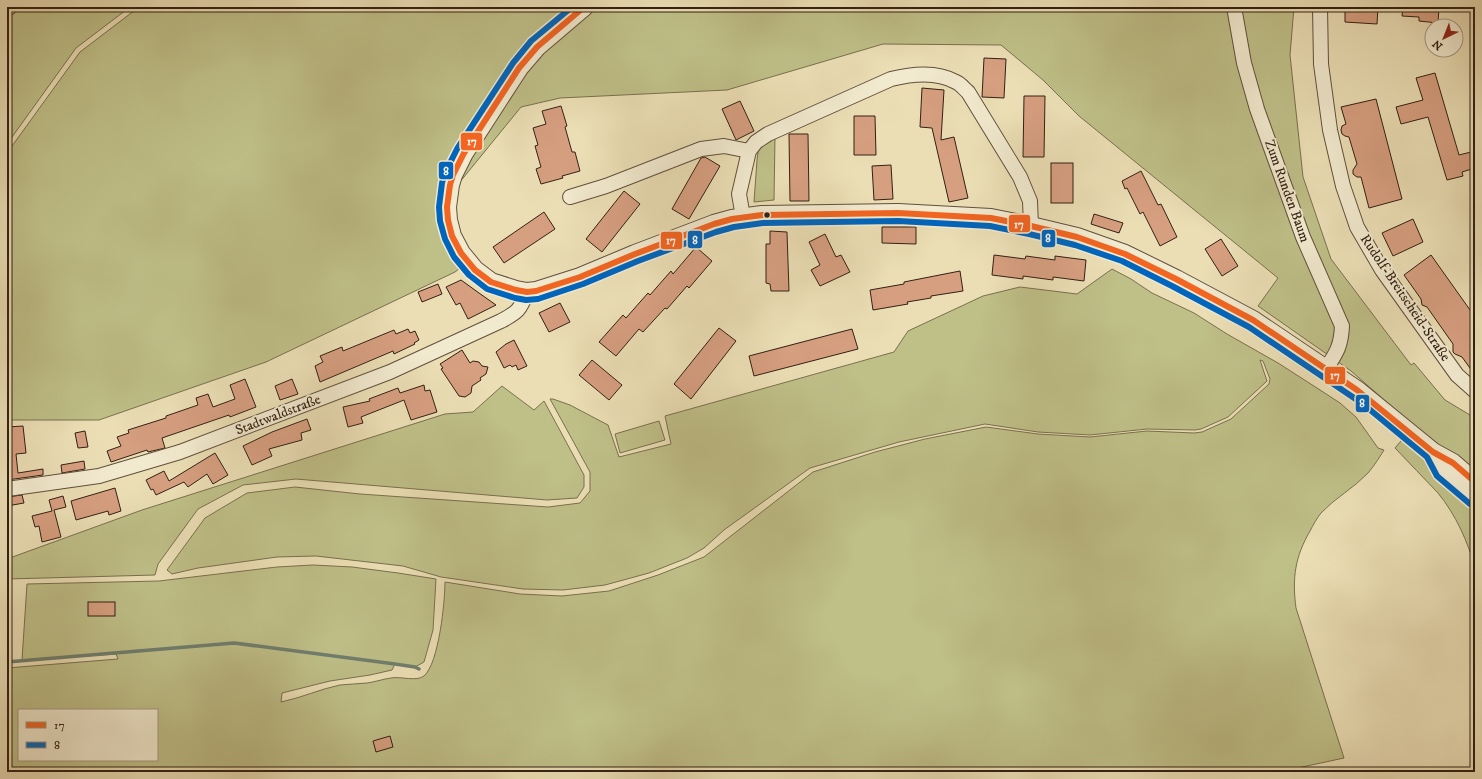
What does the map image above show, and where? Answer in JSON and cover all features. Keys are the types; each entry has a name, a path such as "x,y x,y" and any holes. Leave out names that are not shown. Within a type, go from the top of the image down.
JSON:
{"street":[{"path":"7,10 10,7"},
{"path":"584,7 537,47 519,68 464,153 452,175 447,207 448,220 452,236 461,253 475,270 486,280 507,288 527,292 546,289 714,224 743,218 768,215 898,213 992,218 1077,237 1125,254 1253,320 1326,368 1368,398 1433,452 1453,464 1475,482"},
{"name":"Zum Runden Baum","path":"1234,7 1244,63 1257,109 1303,237 1342,326 1342,340 1339,349 1326,368"},
{"name":"Rudolf-Breitscheid-Straße","path":"1320,7 1321,64 1330,130 1343,186 1357,227 1382,270 1457,375 1475,392"},
{"path":"743,218 739,194 749,151 756,142 768,134 891,79 905,76 931,75 956,82 968,92 1020,177 1030,201 1031,226"},
{"path":"570,197 606,186 701,149 724,146 749,151"},
{"name":"Stadtwaldstraße","path":"7,490 99,476 187,449 390,372 494,324 518,311 527,292"},
{"path":"1433,452 1443,471 1475,498"}],"green space":[{"path":"20,7 130,7 76,48 7,144 7,18"},
{"path":"139,7 1294,7 1290,55 1303,177 1331,259 1411,365 1414,363 1445,400 1475,418 1475,479 1351,371 1258,306 1278,278 1079,116 1043,80 1001,45 883,44 727,90 560,98 521,107 455,188 456,227 473,258 455,272 266,362 99,420 7,420 7,153 80,52"},
{"path":"775,136 774,200 754,202 759,145"},
{"path":"1112,269 1131,279 1152,293 1194,313 1278,363 1340,403 1356,417 1378,448 1384,450 1368,473 1326,508 1320,515 1305,541 1296,568 1294,587 1296,608 1344,758 1279,772 7,772 7,668 118,659 116,654 22,660 27,584 159,581 277,567 313,565 352,567 436,579 433,630 424,662 415,667 395,664 392,670 330,681 282,693 281,702 340,685 367,683 388,678 417,679 424,676 434,658 437,646 444,603 445,582 520,594 562,596 609,591 658,575 704,557 813,472 875,452 925,439 986,427 1038,434 1090,437 1147,431 1202,432 1231,419 1269,384 1270,379 1263,361 1260,360 1267,381 1228,417 1201,429 1147,429 1090,435 1038,432 985,424 899,442 810,468 724,530 704,548 687,558 649,573 605,585 563,590 523,589 441,577 403,566 316,556 277,557 198,568 172,574 167,570 205,518 247,493 295,487 360,494 548,507 580,503 590,491 590,472 550,399 570,405 608,425 619,457 671,444 665,416 894,352 908,331 983,296 1020,287 1077,294"},
{"path":"502,386 534,410 544,401 584,475 584,487 577,498 547,500 296,479 243,485 198,509 158,564 155,575 7,579 7,559 142,510 445,414 473,412"},
{"path":"659,421 665,440 620,453 615,434"},
{"path":"1406,435 1474,505 1475,568 1465,539 1456,520 1444,501 1395,448"}],"building":[{"path":"1345,7 1378,7 1377,24 1345,22"},
{"path":"1403,7 1439,7 1438,18 1424,18 1424,22 1419,21 1419,17 1402,16"},
{"path":"984,58 1006,59 1004,98 982,97"},
{"path":"1435,73 1459,155 1475,151 1475,168 1462,172 1463,176 1447,180 1428,117 1401,124 1396,107 1423,100 1416,78"},
{"path":"922,88 944,90 941,140 954,137 968,198 949,202 932,128 920,127"},
{"path":"1024,96 1045,96 1044,157 1023,157"},
{"path":"1376,99 1402,199 1369,208 1361,177 1357,177 1353,174 1353,170 1357,164 1349,137 1342,134 1342,126 1346,124 1341,107"},
{"path":"740,101 754,131 736,140 722,109"},
{"path":"561,106 572,152 575,152 580,171 562,176 563,178 541,184 536,169 541,167 535,146 538,145 533,128 546,124 542,111"},
{"path":"854,116 875,116 876,155 854,155"},
{"path":"789,134 808,134 809,201 790,201"},
{"path":"705,157 720,166 689,219 672,209 701,158"},
{"path":"1051,163 1073,163 1073,203 1051,203"},
{"path":"891,165 893,199 874,200 872,166"},
{"path":"1141,171 1158,205 1161,204 1177,237 1160,246 1143,212 1140,214 1122,181"},
{"path":"624,191 640,204 602,252 586,239"},
{"path":"544,212 555,229 504,263 493,247"},
{"path":"1094,214 1123,223 1119,233 1091,224"},
{"path":"1413,219 1423,242 1393,256 1382,233"},
{"path":"882,227 916,227 916,244 882,243"},
{"path":"770,231 787,232 789,291 771,291 770,284 766,283 766,244 770,244"},
{"path":"825,234 836,257 841,255 850,272 820,286 811,270 820,265 809,242"},
{"path":"1221,239 1238,266 1222,276 1205,249"},
{"path":"696,247 712,261 689,288 687,286 667,309 665,308 643,332 639,329 616,356 599,342 623,315 626,318 648,293 650,295 671,271 673,274"},
{"path":"994,255 1025,259 1026,256 1055,260 1055,256 1086,260 1084,281 1053,277 1053,280 1023,276 1023,279 992,275"},
{"path":"1431,255 1475,317 1475,375 1462,357 1453,352 1453,344 1427,307 1422,305 1421,299 1404,275"},
{"path":"960,271 963,291 931,296 931,298 907,302 908,304 873,310 870,290"},
{"path":"461,280 496,305 468,319 460,303 456,305 446,287"},
{"path":"438,284 442,294 422,302 418,292"},
{"path":"560,303 570,322 549,332 539,313"},
{"path":"719,328 736,341 691,399 674,384"},
{"path":"408,329 410,333 415,331 419,340 414,343 415,344 394,354 393,351 320,382 315,366 323,362 320,356 342,347 343,351 394,330 396,334"},
{"path":"852,329 858,349 754,376 749,356"},
{"path":"514,340 527,366 518,370 516,365 512,367 510,365 504,368 496,352"},
{"path":"462,350 470,363 473,361 479,362 482,366 488,367 486,374 480,378 481,380 472,386 471,393 465,397 459,396 441,369 443,368 440,364"},
{"path":"592,360 622,385 609,400 579,375"},
{"path":"245,379 256,407 230,417 229,415 162,438 165,448 148,452 147,450 111,462 107,451 121,446 117,437 129,433 128,430 166,418 166,416 198,405 196,398 208,394 213,407 235,399 230,385"},
{"path":"292,379 298,394 280,400 275,386"},
{"path":"424,385 425,391 430,390 437,412 411,420 404,400 361,417 363,423 348,427 343,407 370,401 369,399 398,388 400,393"},
{"path":"307,419 311,430 301,433 302,440 269,449 272,456 252,465 243,446 272,432"},
{"path":"23,426 26,453 16,454 18,473 43,469 43,475 7,480 7,427"},
{"path":"85,431 88,447 78,448 75,433"},
{"path":"215,453 228,475 213,484 207,474 188,487 184,482 156,495 153,489 151,490 146,480 164,471 169,481"},
{"path":"84,461 85,469 62,473 61,465"},
{"path":"115,488 121,511 109,515 108,511 76,520 71,501"},
{"path":"22,495 24,503 7,506 7,497"},
{"path":"63,496 66,507 54,510 61,537 42,542 39,526 35,527 32,516 52,511 49,500"},
{"path":"88,602 115,602 115,616 88,616"},
{"path":"390,736 393,747 376,752 373,741"}],"waterway":[{"path":"7,662 234,643 395,664 419,669"}],"transit line":[{"name":"8","path":"572,7 531,41 513,63 457,149 445,173 442,183 439,207 440,221 445,239 454,257 469,275 487,289 515,298 526,300 538,299 583,284 638,261 716,232 734,227 763,223 898,221 990,226 1029,234 1075,245 1122,261 1249,327 1363,404 1427,457 1437,476 1470,504"},
{"name":"17","path":"584,7 537,47 519,68 464,153 453,175 447,207 448,220 452,236 461,253 475,270 491,282 516,290 527,292 536,291 580,277 714,224 732,219 762,215 898,213 991,218 1031,226 1077,237 1125,254 1253,320 1357,390 1433,452 1453,463 1475,482"}]}
